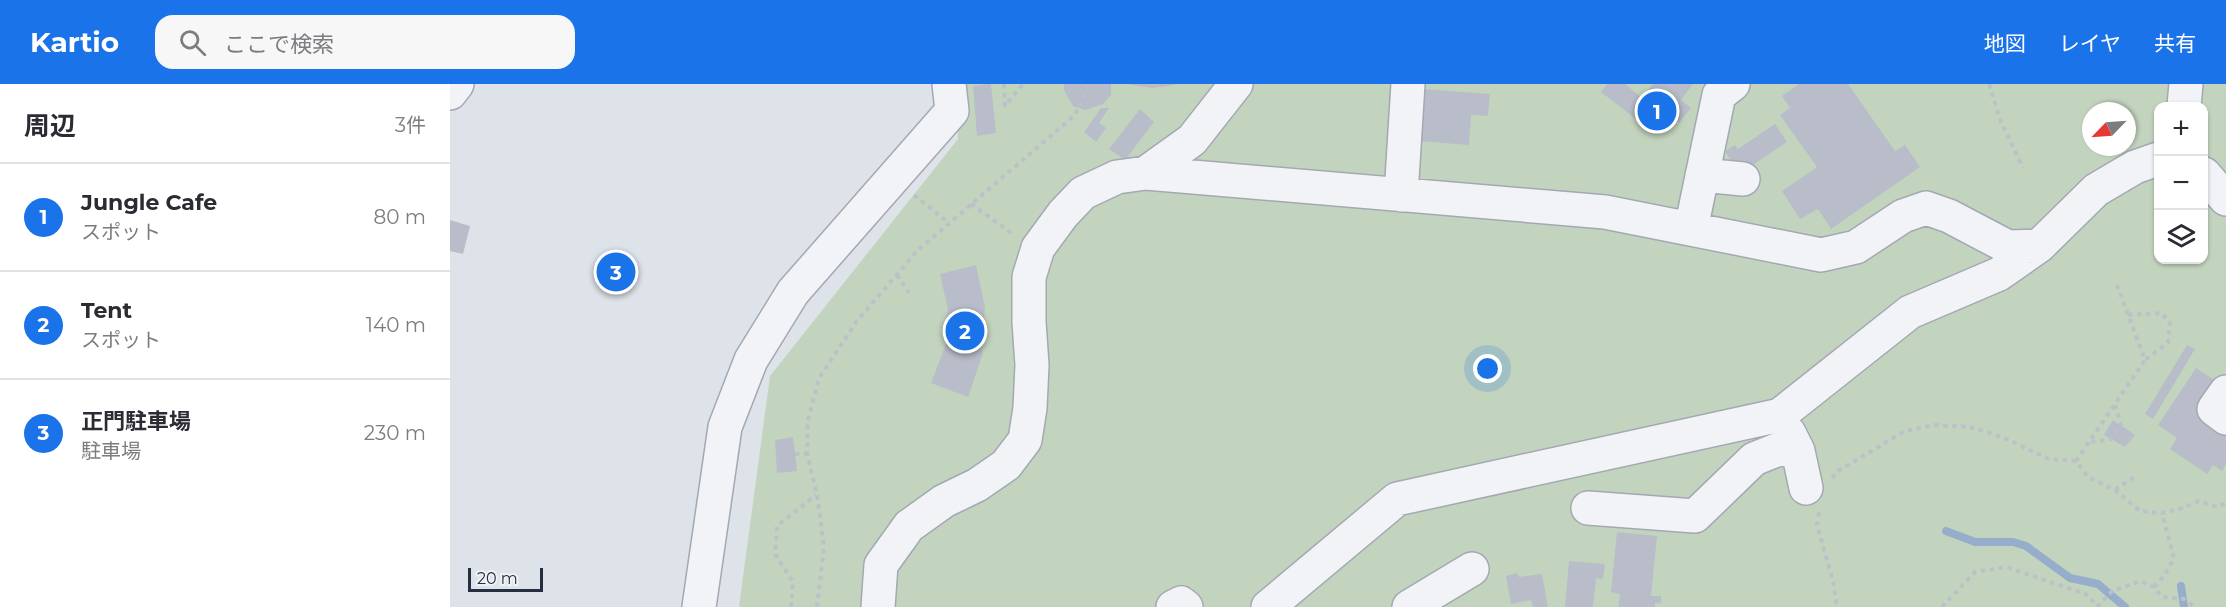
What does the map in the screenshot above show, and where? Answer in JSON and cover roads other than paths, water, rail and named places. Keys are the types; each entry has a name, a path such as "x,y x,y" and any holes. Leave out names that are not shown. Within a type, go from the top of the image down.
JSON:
{"street":[{"path":"450,93 457,84"},
{"path":"699,607 725,427 751,360 793,292 952,111 949,84"},
{"path":"1146,173 1192,140 1236,84"},
{"path":"1401,195 1408,84"},
{"path":"1691,229 1719,95 1733,84"},
{"path":"2184,102 2186,84"},
{"path":"1271,606 1397,500 1780,415 1910,312 1999,274 2039,246 2096,190 2135,167 2154,160"},
{"path":"878,607 881,565 909,526 944,501 977,485 1006,465 1025,440 1030,408 1032,365 1029,278 1038,249 1063,214 1083,193 1117,177 1146,173 1605,212 1821,255 1856,247 1903,216 1926,208 1949,216 2008,247 2039,246"},
{"path":"1702,175 1743,179"},
{"path":"2208,179 2226,199"},
{"path":"2226,392 2214,409 2226,418"},
{"path":"1780,415 1818,492"},
{"path":"1588,508 1695,516 1754,459 1779,449 1798,451"},
{"path":"1409,607 1472,569"},
{"path":"1173,607 1181,603 1186,607"}],"waterway":[{"path":"1946,531 1975,542 2013,542 2026,546 2070,578 2098,584 2125,607"},
{"path":"2181,586 2184,607"}],"place":[{"name":"Jungle Cafe","path":"1657,111"},
{"name":"正門駐車場","path":"616,272"},
{"name":"Tent","path":"965,331"}]}
